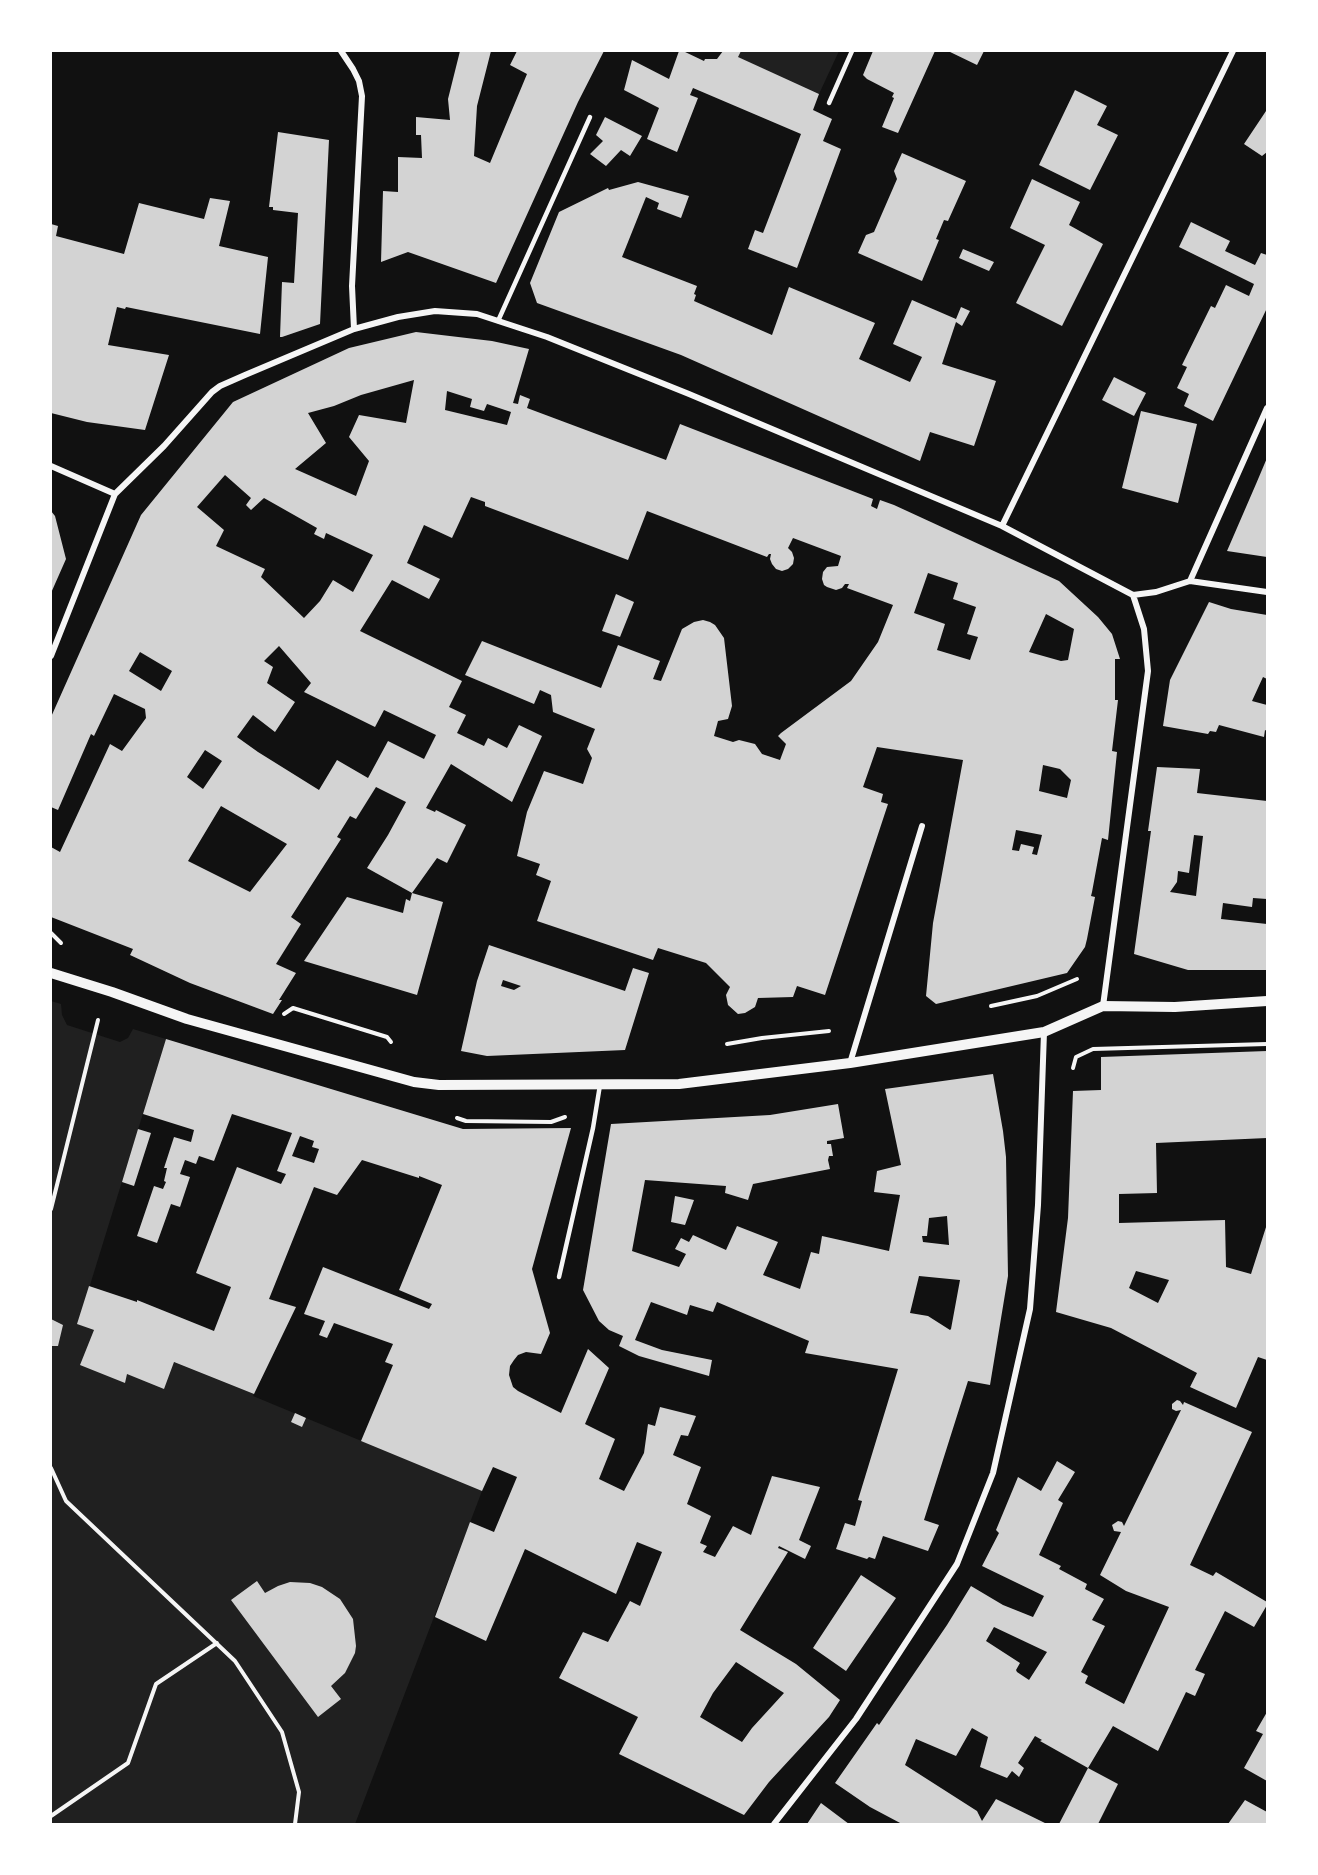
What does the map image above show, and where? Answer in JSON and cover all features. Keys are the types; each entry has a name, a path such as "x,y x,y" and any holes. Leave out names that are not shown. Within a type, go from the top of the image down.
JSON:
{"street":[{"path":"341,51 359,81 362,96 352,285 354,329"},
{"path":"1002,526 1233,51"},
{"path":"51,656 115,494 220,386 354,329 398,317 435,311 477,314 547,337 678,390 1002,526 1133,595 1156,592 1190,581 1267,592"},
{"path":"1190,581 1267,408"},
{"path":"51,466 115,494"},
{"path":"1103,1006 1148,671 1144,629 1133,595"},
{"path":"850,1063 922,826"},
{"path":"51,974 188,1019 414,1082 440,1085 679,1084 850,1063 1044,1032 1103,1006 1175,1006 1267,1001"},
{"path":"774,1824 856,1719 957,1564 993,1473 1030,1309 1038,1205 1044,1032"}],"lane":[{"path":"830,103 852,51"},
{"path":"498,321 590,117"},
{"path":"559,1277 593,1128 600,1085"}],"path":[{"path":"51,933 66,947"},
{"path":"981,1009 1037,996 1075,980 1097,966 1108,968"},
{"path":"51,1209 105,990"},
{"path":"280,1018 293,1008 387,1037 395,1046"},
{"path":"717,1046 762,1038 861,1028"},
{"path":"1071,1076 1076,1057 1093,1049 1267,1044"},
{"path":"51,1468 66,1501 235,1661 282,1731 299,1792 295,1824"},
{"path":"51,1816 128,1763 156,1684 217,1643"}],"shaded area":[{"path":"739,51 839,51 819,94 737,57"},
{"path":"51,1001 61,1004 62,1015 67,1025 120,1042 128,1038 133,1029 166,1039 78,1324 254,1394 253,1396 482,1491 355,1824 51,1824"}],"building":[{"path":"460,51 491,51 477,106 474,156 490,163 527,74 510,65 517,51 604,51 578,102 496,283 408,252 381,262 383,191 398,192 398,157 422,158 421,135 416,135 416,117 450,120 448,99"},
{"path":"679,51 704,61 705,59 717,59 723,51 741,51 738,57 819,94 813,110 832,119 823,141 841,149 797,268 748,249 755,230 763,233 801,134 693,88 690,95 698,98 677,152 647,139 659,108 624,90 632,60 669,79"},
{"path":"873,51 935,51 898,133 882,127 894,93 863,75"},
{"path":"948,51 984,51 977,65"},
{"path":"1075,90 1107,106 1097,125 1118,135 1090,190 1039,165"},
{"path":"1266,111 1267,152 1262,156 1244,144"},
{"path":"605,117 642,136 630,156 621,150 606,166 590,154 603,141 596,135"},
{"path":"278,132 329,140 320,324 282,337 280,337 282,282 294,283 298,213 273,210 273,207 269,207"},
{"path":"902,153 966,181 948,221 944,220 936,239 939,240 922,281 858,253 866,235 874,232 897,179 894,171"},
{"path":"1032,179 1080,202 1069,225 1103,244 1062,326 1016,303 1045,245 1010,228"},
{"path":"638,182 689,196 681,218 657,209 659,203 646,197 622,257 697,286 694,301 772,335 789,287 875,323 859,359 910,382 922,357 893,344 912,300 956,319 961,307 970,311 962,326 956,322 942,364 996,381 974,446 930,432 920,461 681,355 537,303 530,283 559,212 608,188 609,190"},
{"path":"210,198 230,201 219,246 268,257 260,334 117,307 108,345 169,355 145,430 87,422 51,413 51,224 58,226 56,236 124,254 139,203 204,219"},
{"path":"1191,222 1230,241 1225,251 1255,265 1261,253 1267,255 1267,308 1213,421 1184,406 1189,394 1177,388 1187,367 1182,365 1211,306 1215,308 1226,285 1249,296 1254,284 1179,247"},
{"path":"963,249 994,262 989,271 959,258"},
{"path":"416,332 492,341 529,349 513,403 518,404 520,395 530,399 527,408 666,460 680,424 873,499 871,506 877,509 880,500 894,505 1059,581 1098,617 1112,634 1120,659 1115,659 1115,700 1118,700 1112,751 1117,752 1108,840 1102,838 1091,896 1095,897 1085,947 1067,973 936,1004 926,996 933,923 963,760 877,747 863,787 883,794 881,802 888,804 825,995 797,986 793,997 758,998 755,1007 738,1014 728,1005 726,995 730,987 706,963 658,948 653,960 537,921 551,881 536,875 540,864 517,856 527,812 544,771 583,784 592,758 587,749 595,729 553,712 551,695 540,690 534,704 465,675 482,641 601,688 618,645 660,661 653,679 661,681 682,629 694,622 703,620 710,622 724,638 732,706 728,719 718,721 714,736 733,742 739,740 755,744 762,754 780,760 786,744 778,736 851,681 878,642 893,605 847,588 849,584 836,590 824,585 823,572 827,567 838,566 841,556 793,538 788,548 794,558 793,564 782,571 776,569 772,564 771,554 767,557 647,511 628,560 485,506 485,502 471,497 452,538 424,525 407,563 440,579 429,599 392,580 360,631 462,681 449,707 466,715 457,733 484,746 488,738 507,748 519,725 542,736 512,802 451,764 426,808 435,812 436,810 466,825 447,863 437,858 412,893 367,868 406,802 376,787 356,819 350,816 337,837 341,839 291,917 301,924 276,964 296,973 273,1014 190,983 130,955 133,949 51,917 51,847 60,852 110,744 122,751 146,718 145,709 114,694 94,736 91,734 58,810 51,807 51,717 141,515 233,402 349,348","holes":["414,380 406,423 359,415 349,437 369,461 356,496 295,469 326,443 308,413 361,395","447,391 472,399 470,407 484,411 487,404 511,412 507,425 445,410","225,475 251,498 246,505 251,510 264,498 317,528 314,534 324,539 326,533 373,555 353,592 333,580 320,601 304,618 261,577 265,569 216,546 224,530 197,507","928,573 958,583 953,599 976,607 967,634 978,637 970,660 937,650 945,624 914,613","1046,614 1074,629 1068,660 1061,661 1029,652","279,646 311,683 304,692 375,727 384,710 436,735 424,759 388,741 368,778 337,760 319,790 237,737 253,715 275,732 295,702 267,683 273,667 264,661","140,652 172,671 161,691 129,671","205,750 222,761 203,789 187,777","1043,765 1060,769 1071,780 1067,798 1039,791","221,806 287,844 250,892 188,861","1016,830 1042,835 1037,855 1032,854 1034,847 1021,844 1019,851 1012,850"]},
{"path":"1114,377 1146,393 1134,416 1102,400"},
{"path":"1141,411 1197,424 1178,503 1122,488"},
{"path":"1267,458 1267,557 1227,551 1256,484"},
{"path":"51,511 55,516 66,559 51,593"},
{"path":"616,594 634,602 620,637 602,631"},
{"path":"1209,602 1231,609 1267,615 1267,679 1263,677 1252,701 1267,705 1267,731 1265,730 1264,737 1219,725 1216,732 1210,731 1208,734 1163,726 1170,680"},
{"path":"1157,767 1200,769 1197,793 1267,801 1267,899 1253,898 1252,907 1223,903 1221,919 1267,924 1267,970 1188,970 1134,954 1151,831 1148,831","holes":["1194,835 1203,836 1196,896 1170,892 1177,882 1178,871 1189,873"]},
{"path":"412,893 443,902 417,995 304,961 347,897 403,913 406,899 410,901"},
{"path":"489,945 625,991 633,968 649,973 625,1050 487,1056 461,1051 477,981","holes":["503,980 521,986 514,990 501,986"]},
{"path":"166,1039 463,1129 571,1128 532,1269 550,1333 541,1354 526,1352 518,1355 514,1360 510,1366 509,1375 513,1387 561,1413 588,1349 609,1368 585,1424 615,1439 599,1479 624,1491 644,1453 648,1424 655,1426 660,1407 696,1416 688,1436 681,1435 673,1455 701,1467 687,1504 711,1516 700,1543 707,1546 703,1552 715,1557 733,1526 751,1535 772,1476 820,1487 799,1540 811,1546 805,1559 779,1546 778,1548 788,1552 740,1630 796,1664 840,1700 829,1717 769,1782 744,1815 619,1754 638,1717 559,1678 583,1632 608,1642 630,1601 640,1606 662,1552 637,1542 616,1594 525,1549 486,1641 435,1617 470,1522 494,1532 517,1477 493,1467 482,1491 361,1441 393,1365 385,1362 393,1344 334,1323 327,1338 319,1335 325,1321 304,1314 323,1267 429,1309 432,1304 399,1290 442,1185 362,1160 337,1195 314,1187 269,1299 296,1307 254,1394 174,1362 164,1389 127,1374 125,1383 80,1365 94,1330 77,1324 89,1286 137,1302 137,1300 214,1331 231,1287 196,1273 237,1167 281,1184 286,1174 277,1171 292,1133 232,1114 214,1161 199,1156 196,1164 185,1160 180,1174 190,1177 180,1207 171,1204 157,1243 137,1236 154,1186 163,1189 166,1182 164,1181 167,1168 164,1168 174,1137 191,1142 194,1130 143,1114","holes":["300,1136 314,1141 312,1147 319,1149 314,1163 292,1156","736,1662 784,1693 742,1742 700,1717 713,1693"]},
{"path":"1267,1051 1267,1138 1156,1143 1157,1193 1119,1194 1119,1223 1225,1220 1226,1267 1251,1274 1267,1224 1267,1360 1258,1357 1236,1408 1190,1387 1197,1373 1111,1328 1056,1312 1068,1218 1073,1091 1101,1090 1101,1057","holes":["1136,1271 1169,1280 1158,1303 1129,1288"]},
{"path":"993,1074 1006,1157 1008,1276 990,1385 968,1381 924,1520 939,1525 928,1551 883,1536 875,1559 869,1557 867,1559 836,1549 845,1523 855,1526 862,1501 858,1500 898,1369 805,1353 809,1341 717,1302 713,1312 690,1305 687,1315 651,1302 635,1340 662,1350 712,1360 709,1376 639,1356 619,1346 623,1336 609,1330 599,1321 583,1290 611,1124 770,1115 838,1104 844,1138 827,1141 827,1144 831,1144 833,1156 829,1156 828,1160 830,1169 753,1184 748,1200 725,1193 726,1186 645,1180 632,1251 679,1267 686,1254 675,1249 681,1238 689,1242 693,1235 726,1250 737,1226 778,1242 763,1275 800,1289 811,1252 819,1254 822,1236 889,1251 900,1195 874,1192 877,1171 901,1165 885,1089","holes":["947,1216 949,1245 923,1242 922,1236 927,1236 929,1218","919,1276 960,1280 950,1330 928,1316 910,1313"]},
{"path":"138,1129 151,1133 134,1186 122,1182"},
{"path":"675,1196 694,1200 685,1225 671,1222"},
{"path":"51,1319 63,1325 58,1346 51,1346"},
{"path":"1177,1400 1183,1405 1184,1402 1252,1432 1190,1565 1213,1576 1216,1572 1267,1602 1267,1605 1254,1627 1225,1611 1195,1670 1205,1674 1195,1696 1186,1692 1158,1751 1113,1726 1088,1768 1035,1736 1018,1763 1024,1768 1019,1777 1012,1771 1007,1778 980,1767 988,1737 972,1728 956,1756 916,1739 905,1765 977,1811 982,1821 996,1799 1047,1824 902,1824 870,1807 835,1783 877,1723 879,1725 971,1586 1003,1605 1033,1617 1044,1596 982,1566 999,1533 996,1530 1018,1477 1041,1491 1057,1461 1075,1472 1058,1500 1063,1503 1039,1555 1061,1566 1059,1569 1087,1584 1085,1589 1104,1599 1092,1620 1105,1626 1081,1672 1088,1676 1085,1683 1124,1704 1169,1607 1126,1591 1100,1575 1121,1532 1114,1531 1112,1525 1118,1521 1124,1526 1181,1410 1172,1409 1172,1404","holes":["994,1627 1047,1652 1029,1680 1017,1672 1020,1663 986,1641"]},
{"path":"295,1413 306,1418 302,1427 291,1422"},
{"path":"861,1575 896,1598 846,1671 813,1648"},
{"path":"257,1581 265,1593 290,1582 310,1583 322,1587 340,1599 353,1619 355,1653 345,1673 331,1686 341,1699 318,1717 231,1600"},
{"path":"1267,1712 1267,1781 1244,1768 1263,1734 1256,1731"},
{"path":"1088,1768 1118,1784 1098,1824 1059,1824"},
{"path":"1245,1800 1267,1812 1267,1824 1228,1824"},
{"path":"821,1803 849,1824 807,1824"}]}
